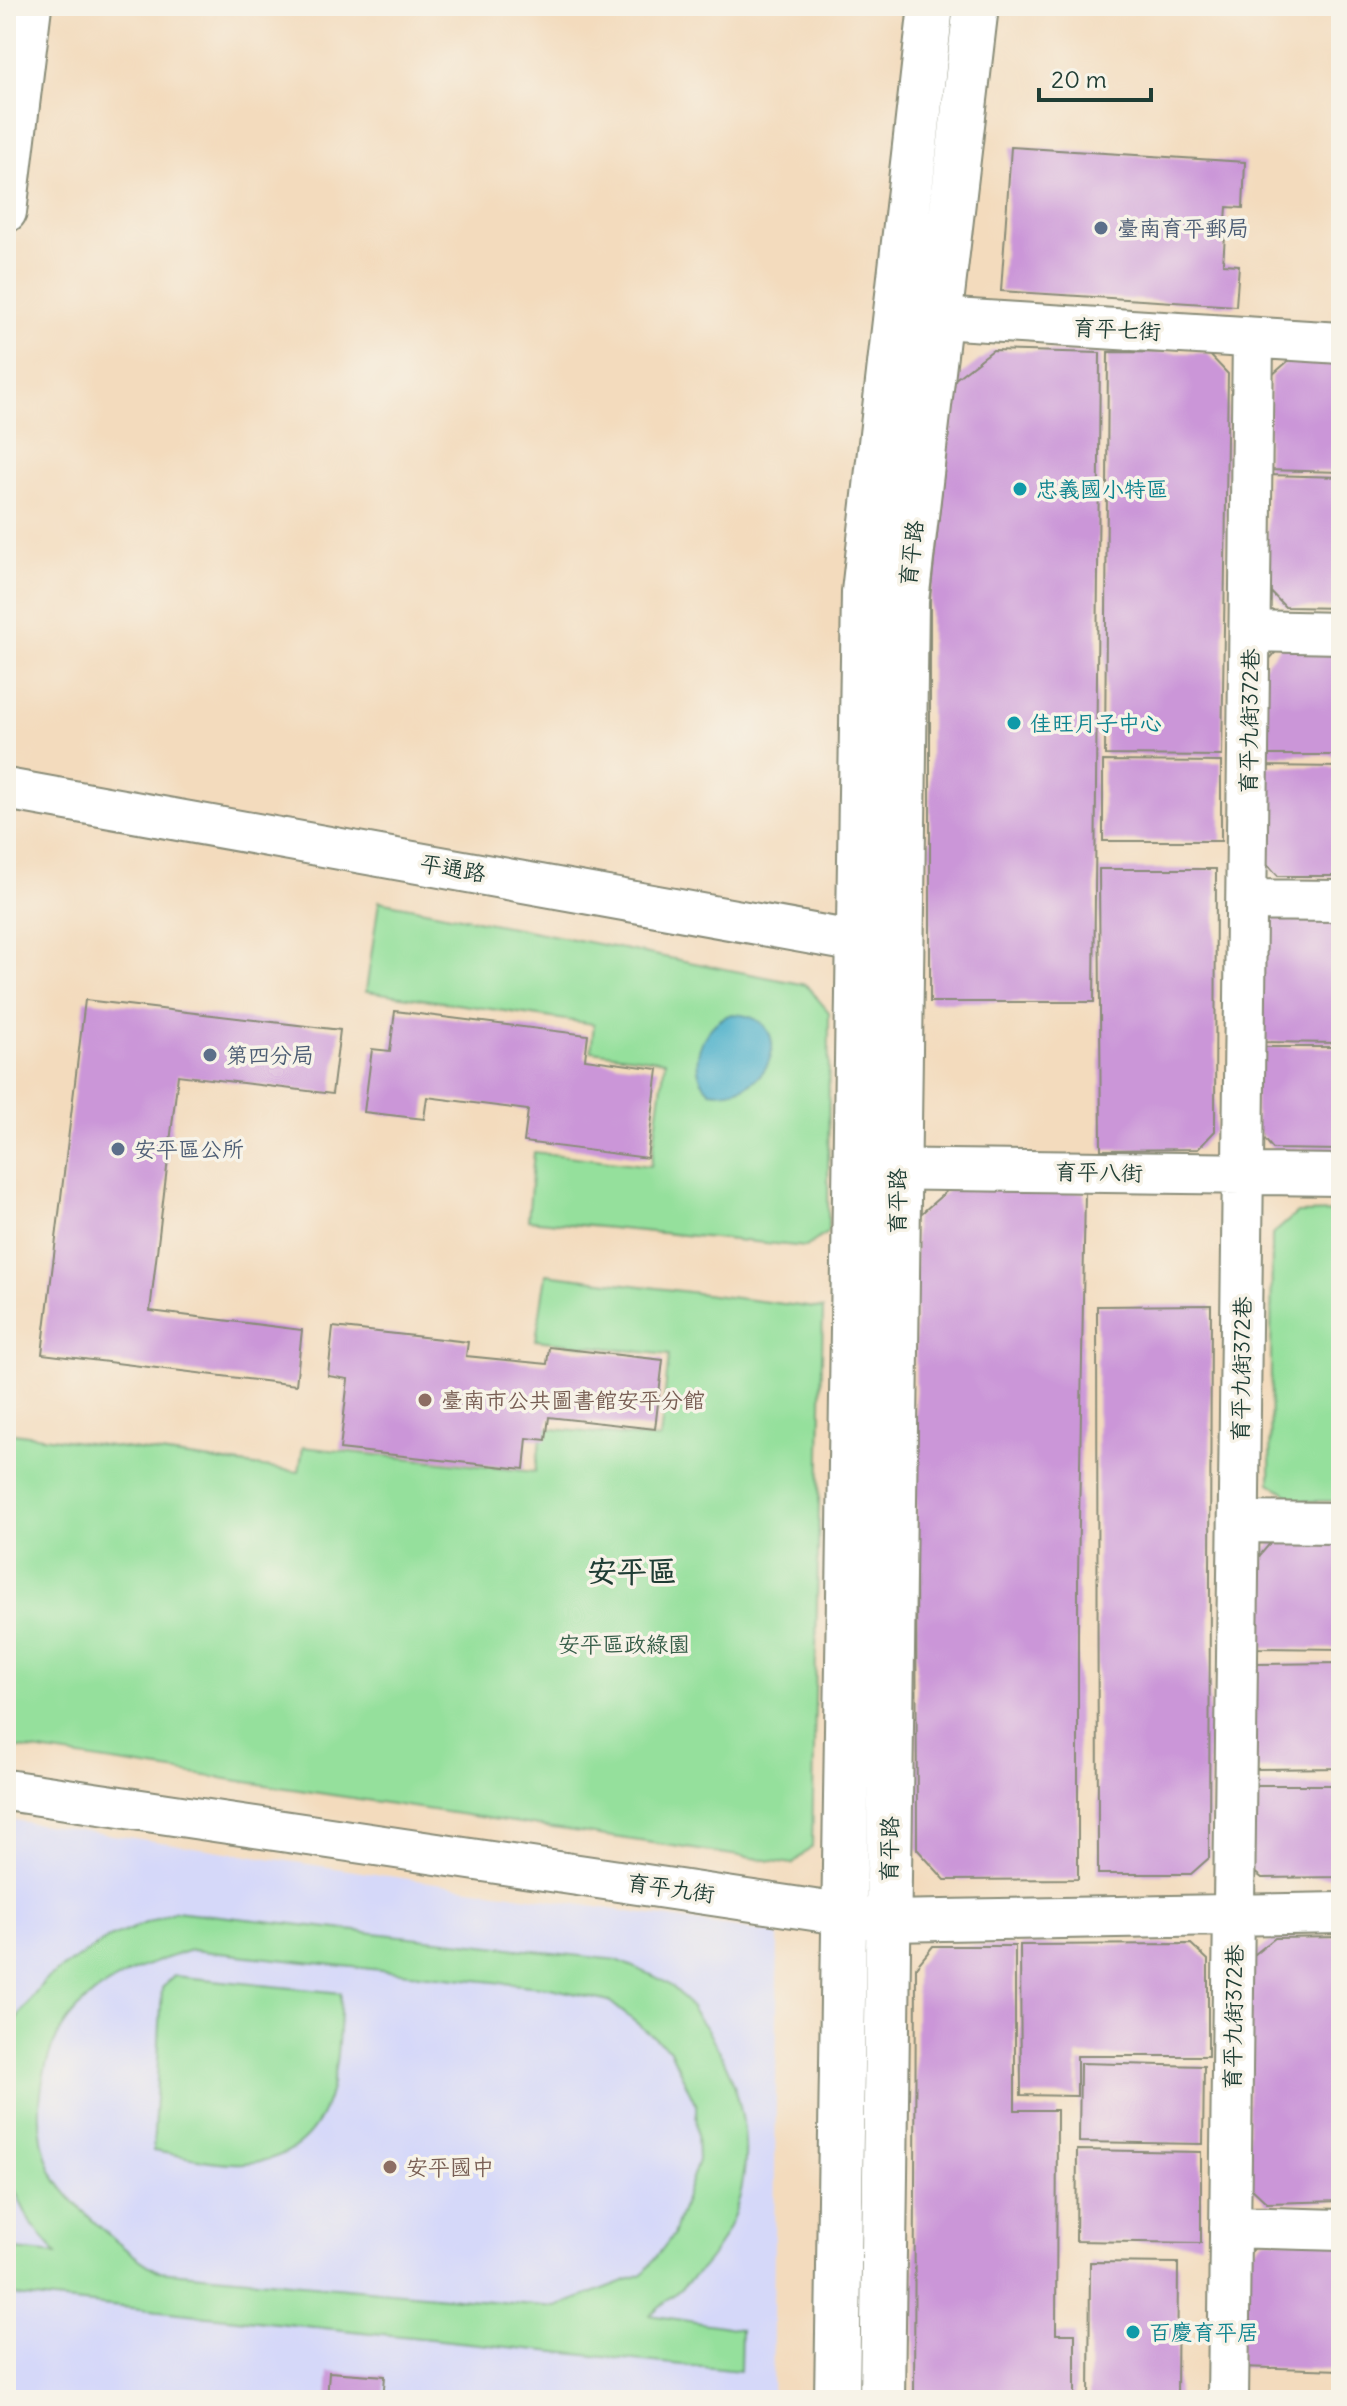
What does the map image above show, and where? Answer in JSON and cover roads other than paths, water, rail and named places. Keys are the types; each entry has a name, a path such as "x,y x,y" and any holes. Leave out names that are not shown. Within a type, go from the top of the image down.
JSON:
{"street":[{"path":"6,212 31,6"},
{"name":"育平路","path":"882,2400 888,1921 877,1169 856,941 864,592 931,6"},
{"name":"育平路","path":"837,2400 845,1913 877,1169 899,950 906,601 976,6"},
{"name":"育平七街","path":"894,316 1341,343"},
{"name":"育平九街372巷","path":"1228,2400 1253,338"},
{"path":"1250,631 1341,633"},
{"name":"平通路","path":"6,789 899,950"},
{"path":"1247,900 1341,901"},
{"name":"育平八街","path":"877,1169 1341,1175"},
{"path":"1239,1522 1341,1523"},
{"name":"育平九街","path":"6,1790 888,1921 1341,1913"},
{"path":"1230,2227 1341,2230"}],"water":[{"path":"732,1014 753,1018 766,1028 772,1042 770,1057 763,1072 750,1083 732,1091 710,1091 698,1071 700,1047 712,1027"}],"place":[{"name":"臺南育平郵局","path":"1101,228"},
{"name":"忠義國小特區","path":"1020,489"},
{"name":"佳旺月子中心","path":"1014,723"},
{"name":"第四分局","path":"210,1055"},
{"name":"安平區公所","path":"118,1149"},
{"name":"臺南市公共圖書館安平分館","path":"425,1400"},
{"name":"安平國中","path":"390,2167"},
{"name":"百慶育平居","path":"1133,2332"}],"district":[{"name":"安平區","path":"632,1572"}],"park label":[{"name":"安平區政綠園","path":"624,1644"}]}
